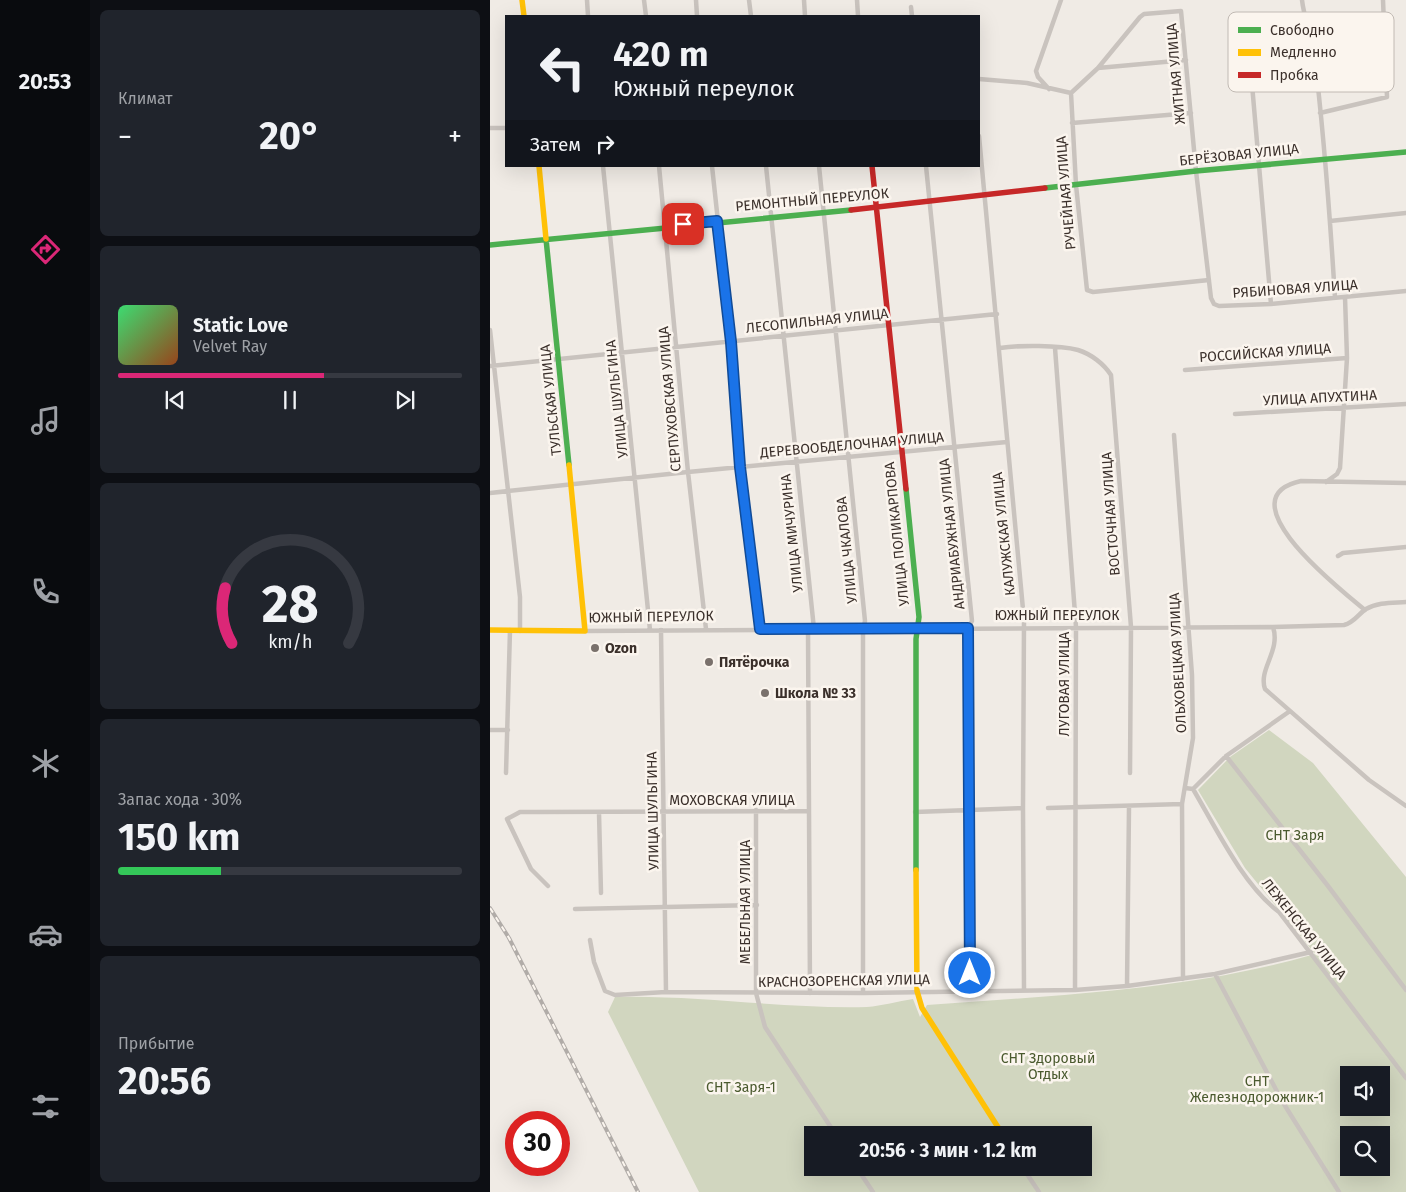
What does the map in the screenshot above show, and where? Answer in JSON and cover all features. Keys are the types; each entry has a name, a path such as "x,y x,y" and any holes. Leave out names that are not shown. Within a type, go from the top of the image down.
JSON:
{"main road":[{"path":"522,0 524,15"},
{"name":"БЕРЁЗОВАЯ УЛИЦА","path":"1076,185 1196,171 1406,152"},
{"name":"ТУЛЬСКАЯ УЛИЦА","path":"539,167 560,360 585,630"},
{"name":"УЛИЦА ПОЛИКАРПОВА","path":"872,167 919,617 915,812 917,991"},
{"name":"РЕМОНТНЫЙ ПЕРЕУЛОК","path":"490,245 665,226 877,207 1076,185"},
{"name":"ЮЖНЫЙ ПЕРЕУЛОК","path":"490,630 585,630"},
{"path":"917,991 922,1008 997,1126"}],"street":[{"path":"587,0 588,15"},
{"path":"644,0 646,15"},
{"path":"696,0 697,15"},
{"path":"749,0 751,15"},
{"path":"804,0 805,15"},
{"path":"856,0 858,15"},
{"path":"1049,89 1038,77 1036,71 1061,0"},
{"path":"911,7 912,15"},
{"name":"ЖИТНАЯ УЛИЦА","path":"1071,93 1098,68 1133,23 1144,14 1181,11 1196,171 1209,280"},
{"path":"1098,68 1186,60"},
{"path":"980,79 1027,83 1071,93"},
{"path":"1252,92 1272,304"},
{"path":"1318,92 1325,159 1335,298"},
{"path":"1320,113 1387,97 1387,92"},
{"name":"РУЧЕЙНАЯ УЛИЦА","path":"1071,93 1076,185 1087,290 1093,292 1209,280"},
{"path":"1072,123 1191,113"},
{"path":"490,128 505,128"},
{"name":"КАЛУЖСКАЯ УЛИЦА","path":"980,146 997,314 1024,627 1024,990"},
{"name":"УЛИЦА ШУЛЬГИНА","path":"603,167 624,353 650,630"},
{"name":"СЕРПУХОВСКАЯ УЛИЦА","path":"659,167 688,472 706,629"},
{"path":"712,167 731,342 740,467 760,629"},
{"name":"УЛИЦА МИЧУРИНА","path":"766,167 811,629 810,993"},
{"name":"УЛИЦА ЧКАЛОВА","path":"819,167 866,621 863,630 863,993"},
{"name":"АНДРИАБУЖНАЯ УЛИЦА","path":"926,167 972,621 968,628 970,991"},
{"path":"1330,221 1406,212"},
{"name":"РЯБИНОВАЯ УЛИЦА","path":"1209,280 1214,304 1218,306 1272,304 1406,291"},
{"path":"1325,483 1337,474 1340,468 1346,358 1345,297"},
{"name":"ЛЕСОПИЛЬНАЯ УЛИЦА","path":"492,366 677,348 941,318 997,314"},
{"path":"490,330 492,366 506,492 520,597 520,631"},
{"name":"ВОСТОЧНАЯ УЛИЦА","path":"1000,348 1015,346 1078,350 1105,366 1111,375 1131,627 1130,773"},
{"name":"ЛУГОВАЯ УЛИЦА","path":"1055,348 1076,627 1075,990"},
{"name":"РОССИЙСКАЯ УЛИЦА","path":"1185,370 1346,358"},
{"name":"УЛИЦА АПУХТИНА","path":"1234,414 1406,404"},
{"name":"ОЛЬХОВЕЦКАЯ УЛИЦА","path":"1174,435 1192,675 1193,738 1182,804 1183,979"},
{"name":"ДЕРЕВООБДЕЛОЧНАЯ УЛИЦА","path":"490,494 688,472 1007,442"},
{"path":"1364,610 1310,562 1279,521 1273,505 1279,490 1288,484 1301,481 1325,483 1406,483"},
{"path":"1338,556 1343,553 1406,547"},
{"name":"ЮЖНЫЙ ПЕРЕУЛОК","path":"585,630 863,630 1024,627 1273,628 1344,625 1355,621 1364,610 1384,603 1406,602"},
{"path":"1273,628 1276,641 1262,680 1265,689 1369,780 1406,806"},
{"path":"506,773 510,630"},
{"name":"УЛИЦА ШУЛЬГИНА","path":"661,630 666,992"},
{"path":"1185,788 1193,790 1226,756 1290,711"},
{"path":"490,730 508,730"},
{"path":"1226,756 1334,893 1406,990"},
{"name":"ЛЕЖЕНСКАЯ УЛИЦА","path":"1193,790 1228,850 1266,903 1279,912 1406,1078"},
{"path":"1048,808 1182,804"},
{"path":"1127,986 1129,807"},
{"path":"915,812 1023,808"},
{"name":"МЕБЕЛЬНАЯ УЛИЦА","path":"756,810 756,994 765,1027 830,1126"},
{"name":"МОХОВСКАЯ УЛИЦА","path":"548,886 531,869 507,819 520,812 809,811"},
{"path":"599,812 601,894"},
{"path":"575,909 757,906"},
{"name":"КРАСНОЗОРЕНСКАЯ УЛИЦА","path":"590,940 601,983 605,991 615,995 666,992 756,994 1075,990 1127,986 1215,974 1311,952"},
{"path":"1215,974 1282,1101 1338,1192"},
{"path":"862,1176 873,1192"},
{"path":"1028,1176 1039,1192"}],"green space":[{"path":"1269,730 1313,763 1406,877 1406,1192 699,1192 608,1012 615,997 678,998 836,1007 867,1007 913,999 920,1017 927,1005 1122,990 1171,984 1220,976 1315,954 1245,868 1198,790 1230,757"}],"railway":[{"path":"490,908 509,938 638,1192"}],"traffic: fast":[{"path":"1045,188 1196,171 1406,152"},
{"path":"490,245 851,210"},
{"path":"546,239 569,465"},
{"path":"906,489 919,617 916,639 916,870"}],"traffic: slow":[{"path":"522,0 524,15"},
{"path":"539,167 546,239"},
{"path":"490,630 585,631 569,465"},
{"path":"916,870 917,991 922,1008 997,1126"}],"traffic: jam":[{"path":"872,167 906,489"},
{"path":"851,210 1045,188"}],"place":[{"name":"Ozon","path":"595,648"},
{"name":"Пятёрочка","path":"709,662"},
{"name":"Школа № 33","path":"765,693"}],"route":[{"path":"683,224 717,221 731,342 740,467 760,629 968,628 970,973"}],"park label":[{"name":"СНТ Заря","path":"1295,835"},
{"name":"СНТ Здоровый Отдых","path":"1048,1066"},
{"name":"СНТ Заря-1","path":"741,1087"},
{"name":"СНТ Железнодорожник-1","path":"1257,1090"}]}
